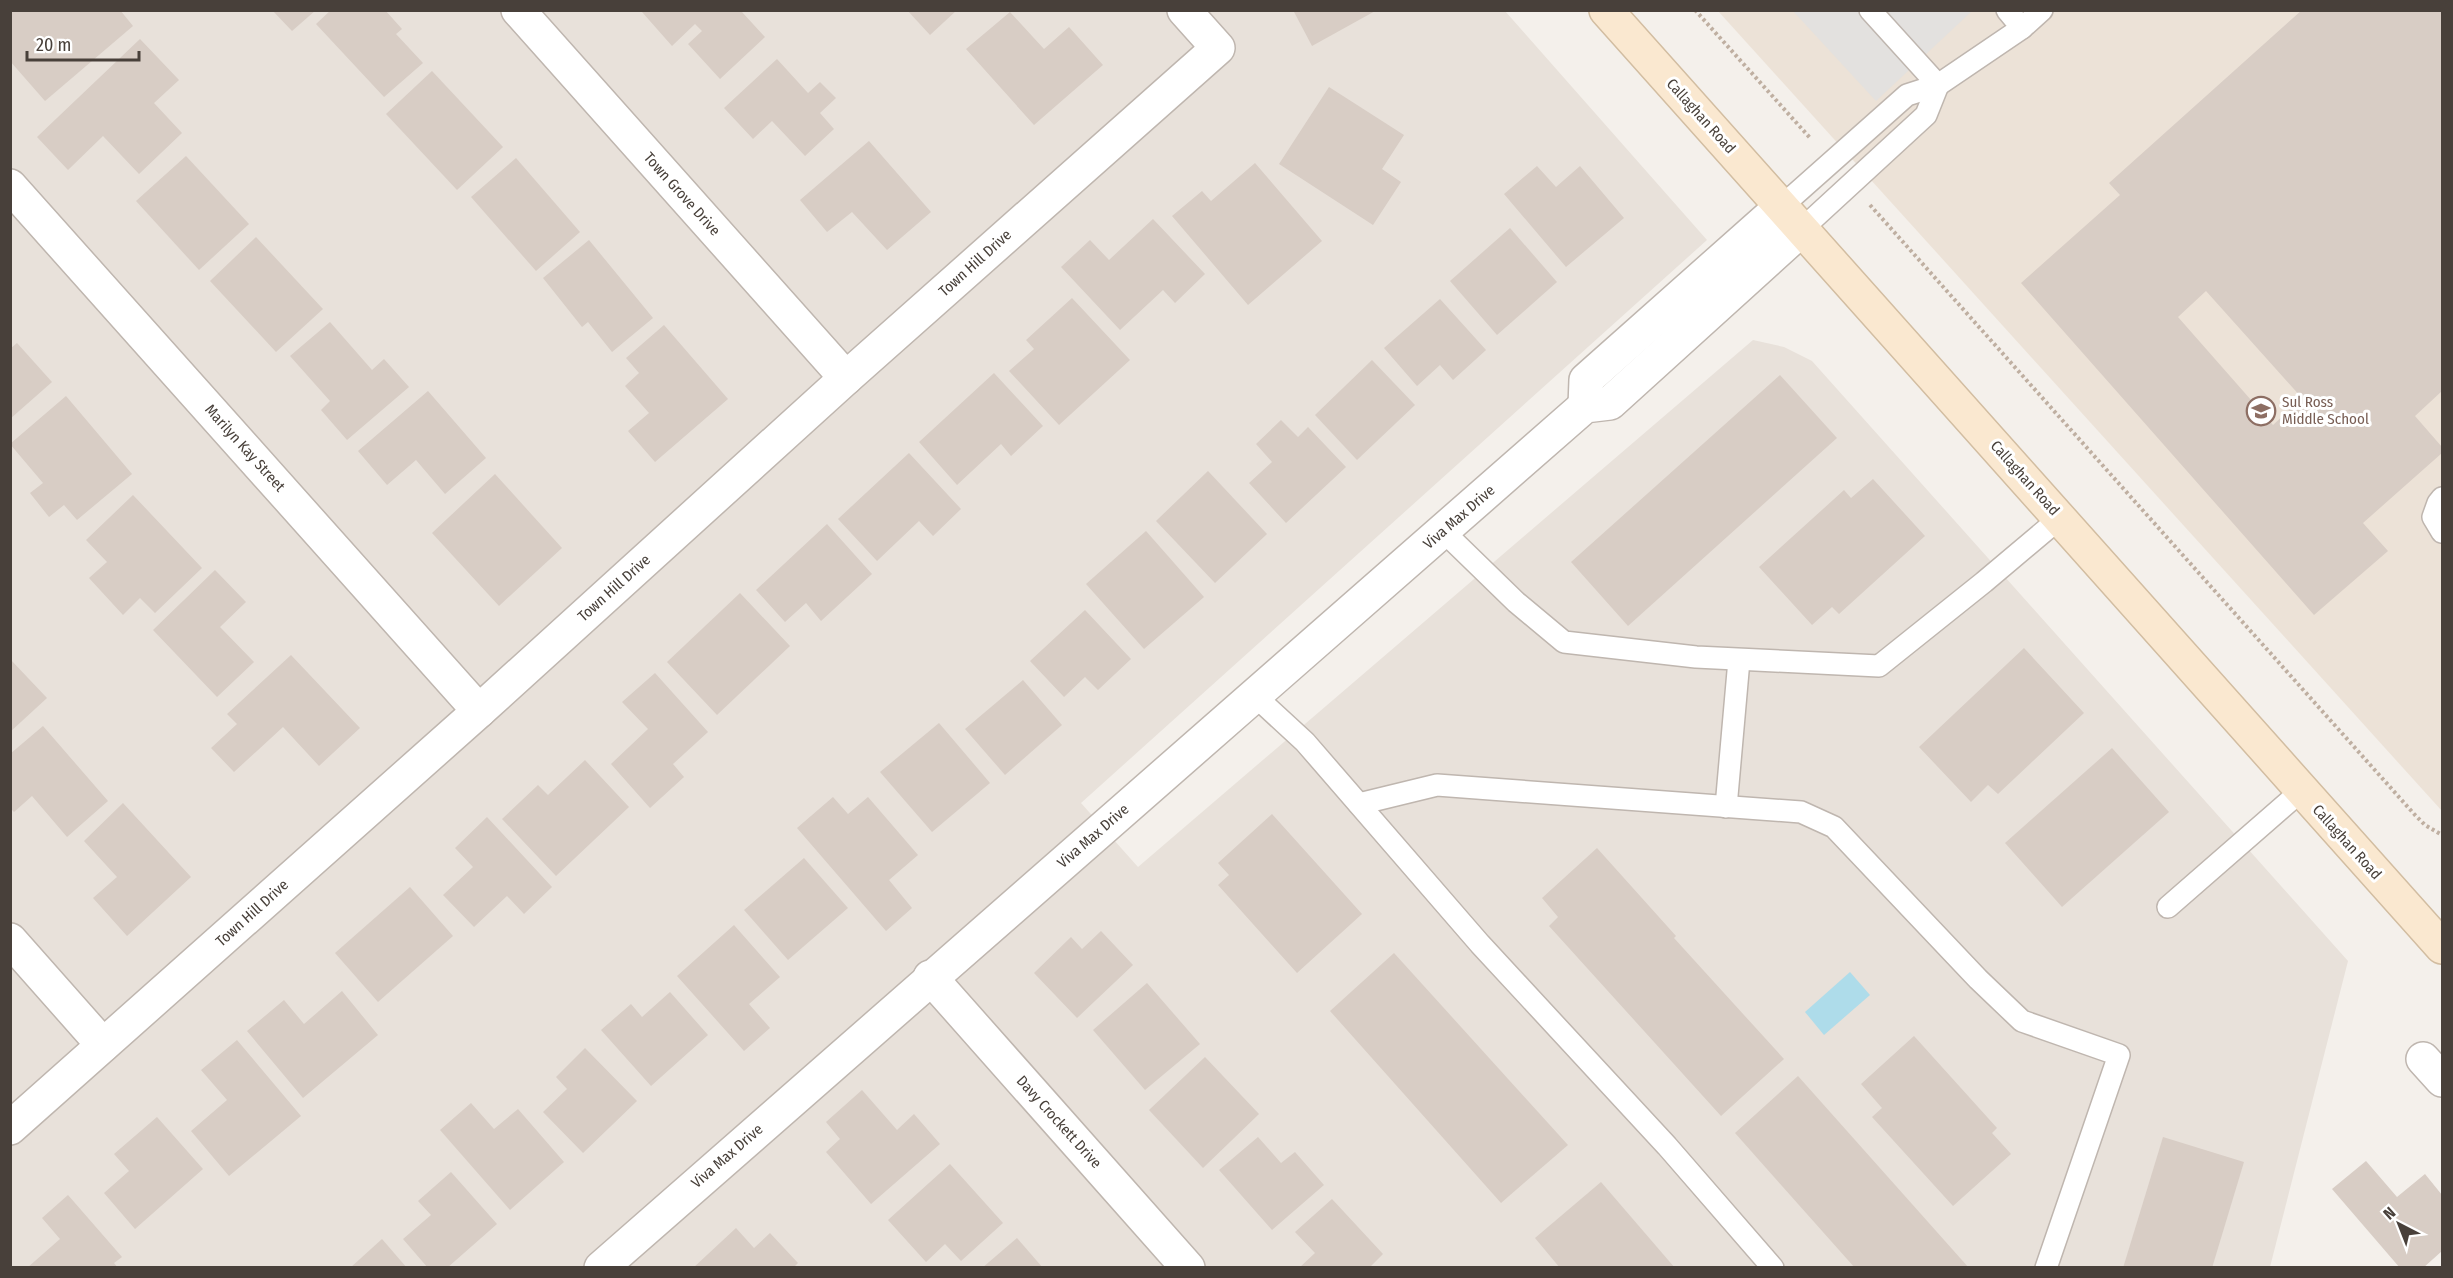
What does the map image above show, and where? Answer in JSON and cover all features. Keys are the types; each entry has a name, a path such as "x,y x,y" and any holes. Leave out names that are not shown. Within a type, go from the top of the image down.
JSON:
{"main road":[{"name":"Callaghan Road","path":"1606,10 2301,791 2438,933"}],"street":[{"name":"Town Grove Drive","path":"518,10 846,378"},
{"name":"Town Hill Drive","path":"10,1128 479,711 846,378 1218,48 1184,10"},
{"name":"Marilyn Kay Street","path":"10,186 479,711"},
{"name":"Viva Max Drive","path":"601,1268 930,977 1585,406 1586,380 1792,218"},
{"path":"10,940 103,1045"},
{"name":"Davy Crockett Drive","path":"930,977 1188,1268"}],"lane":[{"path":"1870,10 1938,85"},
{"path":"2007,10 2022,28"},
{"path":"1792,218 1906,95 1938,85 2022,28 2042,10"},
{"path":"1792,218 1926,115 1938,85"},
{"path":"2442,498 2438,502 2433,517 2442,532"},
{"path":"1443,531 1516,602 1564,642 1696,657 1879,666 2060,518"},
{"path":"1726,807 1738,660"},
{"path":"1254,695 1305,742 1480,944 1667,1146 1773,1268"},
{"path":"1359,804 1437,785 1801,812 1834,827 1978,979 2022,1021 2119,1055 2046,1268"},
{"path":"2168,907 2301,791"}],"path":[{"path":"1695,10 1812,140"},
{"path":"1874,209 2407,806 2425,825 2442,834"}],"shaded area":[{"path":"10,11 1505,11 1707,240 1081,803 1138,867 1753,340 1784,347 1812,361 2348,961 2270,1267 11,1267"},
{"name":"Sul Ross Middle School","path":"1718,11 2442,11 2442,811"},
{"path":"1793,11 1972,11 1876,101"}],"water":[{"path":"1850,972 1870,995 1824,1035 1805,1012"}],"building":[{"path":"10,10 120,10 133,26 45,101 10,61"},
{"path":"272,10 316,10 292,31"},
{"path":"331,10 385,10 402,29 396,34 423,63 384,97 316,24"},
{"path":"644,10 744,10 742,12 765,37 720,79 688,44 702,31 695,24 672,46 642,12"},
{"path":"907,10 957,10 930,35"},
{"path":"1293,10 1377,10 1312,46"},
{"path":"2302,10 2442,10 2442,391 2415,416 2442,447 2442,453 2363,523 2388,551 2314,615 2021,283 2120,195 2109,183","holes":["2206,291 2302,398 2273,425 2178,317"]},
{"path":"1010,12 1044,49 1069,27 1103,65 1034,125 966,49"},
{"path":"140,39 179,80 154,103 182,133 139,174 103,136 68,170 37,137"},
{"path":"777,59 808,93 820,82 836,98 820,113 834,129 805,156 772,121 753,139 724,108"},
{"path":"432,71 503,147 457,190 386,114"},
{"path":"1329,87 1404,135 1382,169 1401,182 1373,225 1279,164"},
{"path":"869,141 931,212 887,250 852,212 827,232 800,200"},
{"path":"186,156 249,224 199,270 136,201"},
{"path":"516,158 580,232 536,271 471,197"},
{"path":"1255,163 1322,241 1248,305 1172,216 1202,191 1211,201"},
{"path":"1537,166 1556,187 1580,166 1624,218 1566,267 1504,194"},
{"path":"1153,219 1205,274 1175,303 1163,290 1120,330 1061,267 1090,240 1109,260"},
{"path":"1510,228 1557,282 1497,335 1450,281"},
{"path":"256,237 323,309 276,352 210,281"},
{"path":"589,240 653,318 612,352 588,322 582,327 543,278"},
{"path":"1072,298 1130,360 1059,425 1009,371 1034,349 1026,340"},
{"path":"1440,299 1486,350 1453,380 1440,365 1417,386 1384,348"},
{"path":"330,322 372,370 384,359 409,387 347,440 321,410 330,401 290,356"},
{"path":"664,325 728,399 655,462 628,431 649,413 625,386 639,373 626,358"},
{"path":"17,343 52,382 10,419 10,349"},
{"path":"1372,360 1415,405 1357,460 1315,415"},
{"path":"994,373 1043,426 1011,456 1001,444 957,485 919,442"},
{"path":"1780,375 1837,438 1628,626 1571,562"},
{"path":"428,391 486,458 445,494 416,460 387,485 358,451"},
{"path":"66,396 132,474 77,520 64,505 49,517 30,493 43,483 10,444"},
{"path":"1281,420 1298,437 1308,427 1346,467 1286,523 1249,483 1272,462 1256,444"},
{"path":"909,453 961,509 933,536 919,521 877,561 838,519"},
{"path":"1208,471 1267,534 1215,583 1156,521"},
{"path":"495,474 562,548 499,606 432,533"},
{"path":"1873,479 1925,536 1839,614 1832,607 1812,625 1759,567 1844,490 1851,498"},
{"path":"133,495 202,568 155,613 140,598 123,615 89,578 107,562 86,540"},
{"path":"827,524 872,574 821,621 806,603 785,622 756,590"},
{"path":"1146,531 1204,597 1144,649 1086,584"},
{"path":"215,570 246,602 220,627 254,662 217,697 153,630"},
{"path":"740,593 790,646 717,715 667,662"},
{"path":"1085,610 1131,659 1098,690 1085,677 1064,697 1030,661"},
{"path":"2024,648 2084,713 1998,794 1988,785 1971,802 1919,747"},
{"path":"291,655 360,728 319,766 283,727 234,772 211,748 237,724 227,714"},
{"path":"10,659 47,698 10,732"},
{"path":"655,673 708,732 673,764 684,777 650,808 611,764 648,729 622,702"},
{"path":"1023,680 1062,725 1005,775 965,729"},
{"path":"939,723 990,783 932,832 880,772"},
{"path":"43,726 108,801 67,837 32,796 14,812 10,808 10,754"},
{"path":"2112,748 2169,812 2062,907 2005,843"},
{"path":"585,760 629,807 556,876 502,819 538,785 548,795"},
{"path":"833,797 848,814 868,797 918,855 889,880 912,908 886,931 797,828"},
{"path":"123,803 191,877 127,936 93,898 117,877 84,841"},
{"path":"1272,814 1362,914 1297,973 1218,885 1229,875 1218,863"},
{"path":"487,817 552,887 524,914 507,896 474,927 443,895 473,867 455,848"},
{"path":"1597,848 1676,936 1674,938 1784,1059 1721,1116 1549,926 1558,917 1542,898"},
{"path":"804,858 848,908 788,960 744,910"},
{"path":"410,887 453,936 378,1002 335,953"},
{"path":"734,925 780,977 749,1004 770,1028 744,1051 677,976"},
{"path":"1101,931 1133,965 1077,1018 1034,973 1071,937 1082,949"},
{"path":"1394,953 1568,1145 1501,1203 1330,1011"},
{"path":"1147,983 1200,1044 1145,1090 1093,1030"},
{"path":"342,991 378,1035 303,1098 247,1031 284,1000 304,1024"},
{"path":"670,992 708,1035 651,1086 601,1030 631,1004 642,1017"},
{"path":"1914,1036 1997,1128 1992,1133 2011,1154 1953,1206 1872,1117 1882,1108 1861,1084"},
{"path":"237,1040 301,1116 229,1176 191,1131 227,1100 201,1070"},
{"path":"585,1048 637,1101 583,1153 543,1112 567,1089 556,1077"},
{"path":"1205,1057 1259,1114 1203,1168 1149,1110"},
{"path":"1798,1076 1969,1268 1855,1268 1735,1133"},
{"path":"862,1090 897,1130 914,1114 940,1144 871,1204 826,1152 840,1139 826,1122"},
{"path":"471,1103 494,1129 518,1109 564,1162 510,1210 440,1130"},
{"path":"157,1117 203,1169 135,1229 104,1193 129,1171 114,1154"},
{"path":"1258,1137 1281,1163 1295,1152 1324,1185 1272,1230 1219,1170"},
{"path":"2163,1137 2244,1162 2212,1268 2123,1268"},
{"path":"2366,1161 2397,1197 2425,1174 2442,1195 2442,1251 2423,1268 2400,1268 2332,1189"},
{"path":"950,1164 1003,1223 961,1261 945,1244 926,1262 888,1220"},
{"path":"451,1172 497,1224 447,1268 428,1268 403,1239 431,1215 418,1201"},
{"path":"1601,1182 1675,1268 1560,1268 1535,1238"},
{"path":"68,1195 122,1257 114,1263 118,1268 27,1268 60,1239 42,1218"},
{"path":"1332,1199 1383,1254 1369,1268 1299,1268 1315,1253 1295,1232"},
{"path":"736,1228 754,1248 770,1233 798,1263 793,1268 693,1268"},
{"path":"1017,1238 1043,1268 982,1268"},
{"path":"382,1239 407,1268 350,1268"}],"place":[{"name":"Sul Ross Middle School","path":"2261,411"}]}
